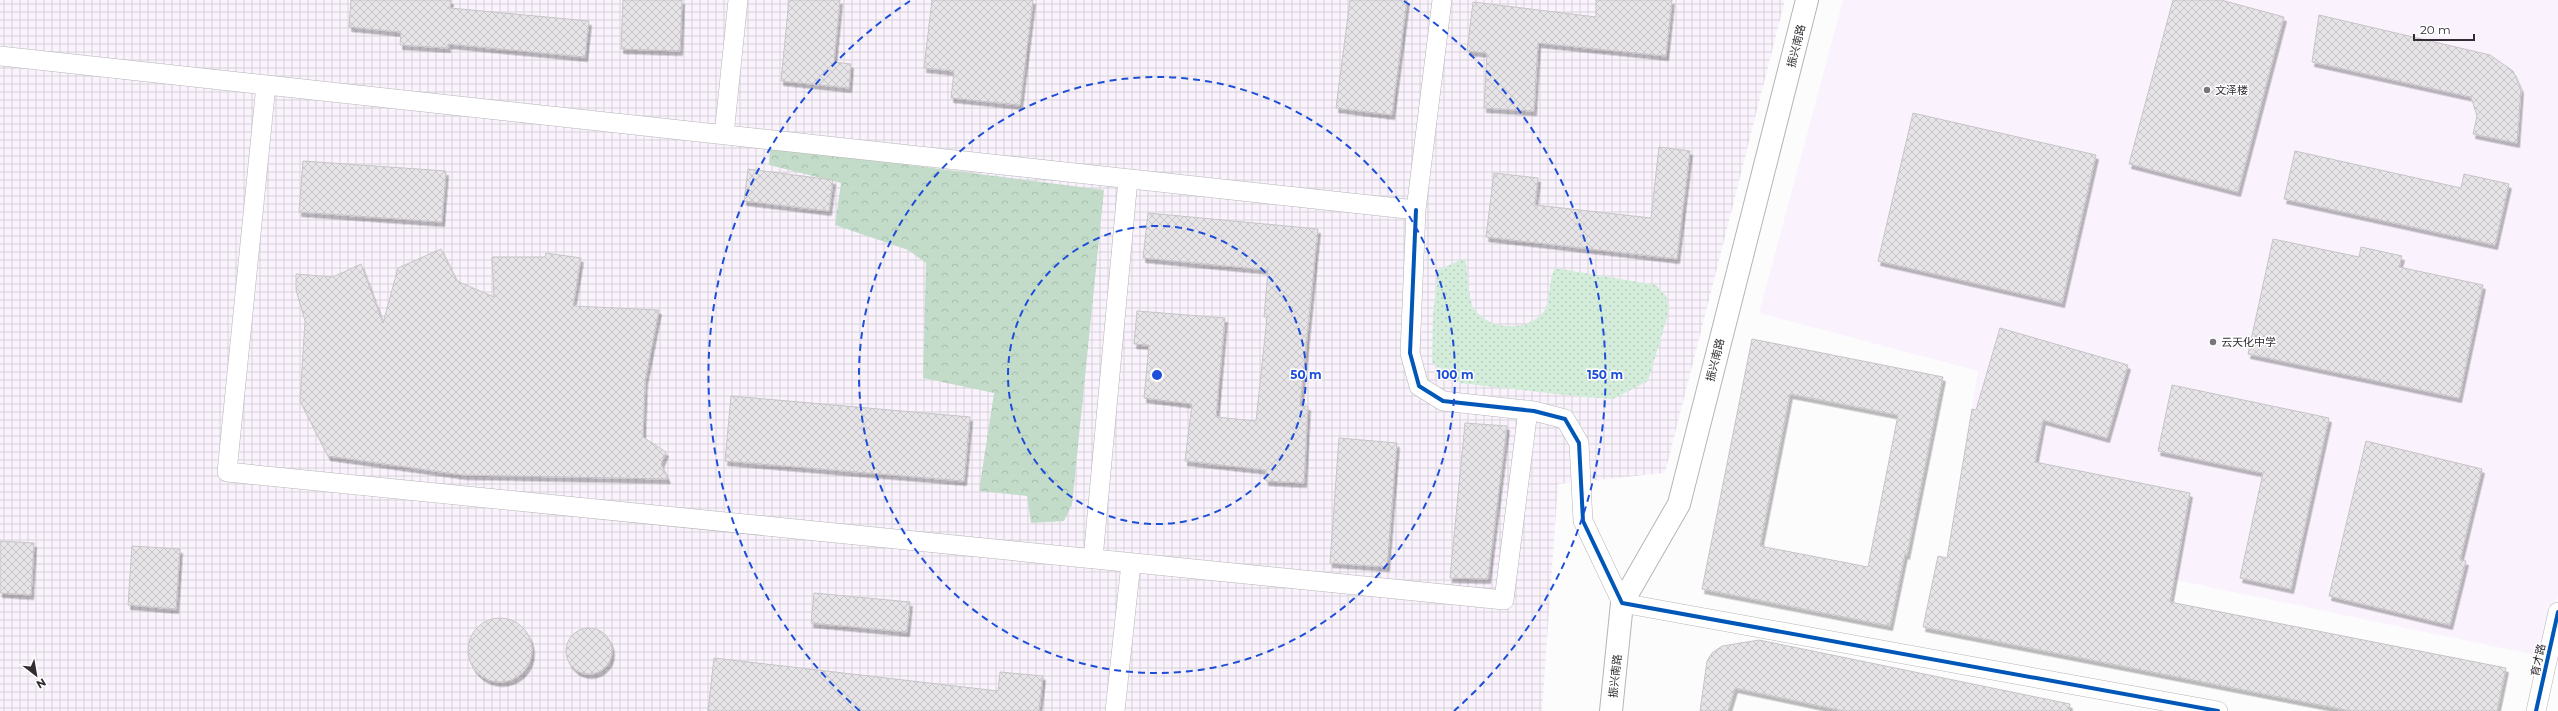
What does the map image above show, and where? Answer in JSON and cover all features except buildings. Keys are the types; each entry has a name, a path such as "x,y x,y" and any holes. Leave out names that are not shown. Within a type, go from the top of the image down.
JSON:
{"main road":[{"name":"振兴南路","path":"1611,711 1622,603 1679,504 1808,0"}],"street":[{"path":"724,135 738,0"},
{"path":"1442,0 1416,210 1410,353 1419,386 1442,402 1528,410 1565,419 1579,443 1583,521 1622,603 2218,711"},
{"path":"0,56 1416,210"},
{"path":"266,85 227,472 1504,600 1528,410"},
{"path":"1093,559 1128,178"},
{"path":"1116,711 1131,563"},
{"name":"育才路","path":"2536,711 2558,612"}],"shaded area":[{"path":"0,0 1785,0 1665,473 1558,484 1542,711 0,711"},
{"name":"云天化中学","path":"1843,0 2558,0 2558,593 2544,657 1951,533 1978,371 1759,313"}],"green space":[{"path":"770,147 1104,190 1072,505 1064,521 1031,523 1027,496 979,491 994,393 923,378 926,263 908,250 835,225 841,183 769,165"},
{"path":"1465,258 1469,292 1474,309 1480,316 1488,321 1505,326 1523,324 1540,316 1547,306 1551,279 1555,268 1656,285 1666,296 1669,311 1648,381 1613,399 1460,383 1432,363 1433,314 1438,270"}],"cycle path":[{"path":"1416,210 1410,353 1419,386 1443,401 1534,411 1565,419 1579,443 1583,521 1622,603 2218,711"},
{"path":"2536,711 2558,612"}],"place":[{"name":"文泽楼","path":"2207,90"},
{"name":"云天化中学","path":"2213,342"}]}
